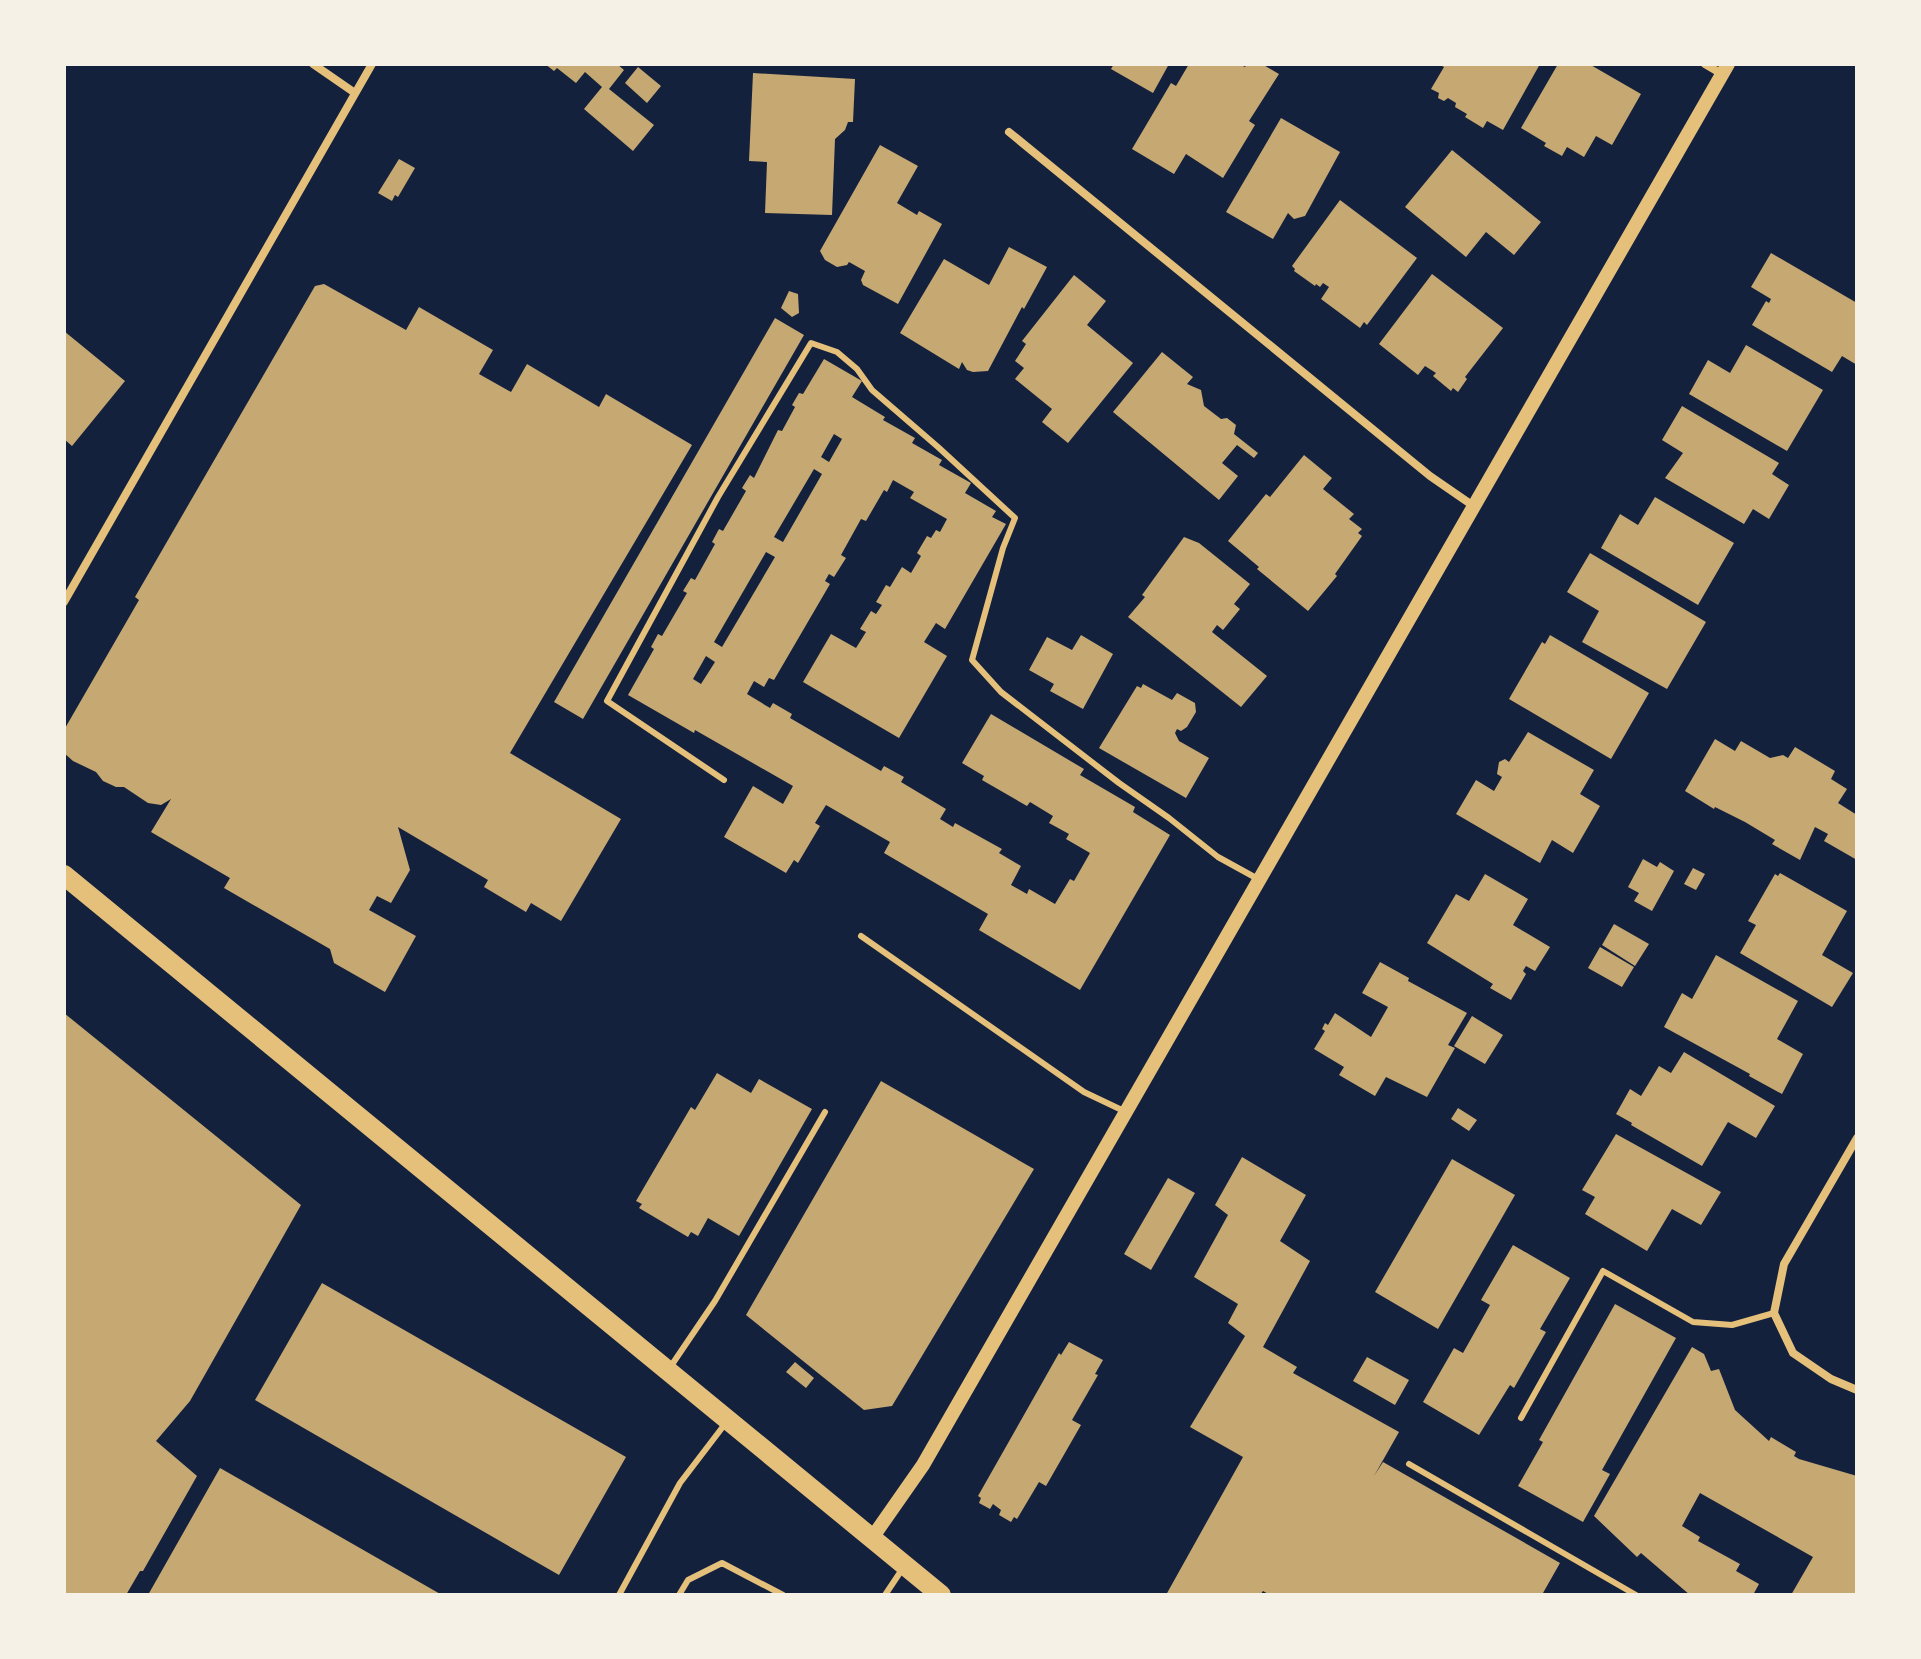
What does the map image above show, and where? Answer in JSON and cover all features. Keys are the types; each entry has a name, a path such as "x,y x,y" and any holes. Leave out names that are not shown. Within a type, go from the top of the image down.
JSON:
{"main road":[{"path":"64,875 941,1595"}],"street":[{"path":"313,64 355,93"},
{"path":"64,602 372,64"},
{"path":"872,1538 923,1465 1725,69 1705,64"},
{"path":"1009,132 1430,476 1476,507"},
{"path":"1857,1138 1784,1264 1774,1313 1793,1353 1831,1379 1857,1390"}],"lane":[{"path":"724,780 607,701 718,497 811,343 837,352 857,369 872,390 1015,518 1003,548 972,660 1001,692 1119,783 1218,857 1260,881"},
{"path":"861,936 1084,1092 1126,1112"},
{"path":"666,1372 715,1301 825,1112"},
{"path":"1521,1418 1603,1271 1693,1322 1732,1325 1774,1313"},
{"path":"619,1595 680,1483 727,1421"},
{"path":"1409,1464 1636,1595"},
{"path":"679,1595 688,1580 722,1563 783,1595"},
{"path":"885,1595 905,1565"}],"building":[{"path":"545,64 617,64 624,70 609,89 654,125 633,151 584,109 602,87 585,72 576,83 557,68 554,71"},
{"path":"1114,64 1169,64 1153,93 1111,69"},
{"path":"1189,64 1239,64 1245,67 1247,64 1262,64 1279,74 1249,121 1255,125 1223,178 1186,154 1174,174 1132,149 1171,83 1176,86"},
{"path":"1438,64 1540,64 1503,130 1487,121 1483,128 1465,117 1467,114 1455,107 1456,103 1448,98 1444,101 1438,98 1439,93 1431,89 1444,67"},
{"path":"1558,64 1589,64 1641,94 1612,145 1596,136 1584,157 1567,147 1562,156 1521,128"},
{"path":"638,67 661,86 647,103 625,83"},
{"path":"753,73 855,79 853,122 848,122 845,130 835,139 832,215 765,213 767,162 749,161"},
{"path":"1281,118 1340,152 1305,216 1294,219 1288,213 1273,239 1226,212"},
{"path":"880,145 918,166 897,203 917,215 919,211 942,224 898,304 863,285 861,280 865,271 849,262 837,267 825,260 820,251"},
{"path":"1452,150 1541,222 1514,255 1486,232 1466,257 1405,207"},
{"path":"399,159 415,168 398,197 395,195 392,201 378,193"},
{"path":"1340,200 1417,258 1367,325 1364,322 1360,328 1321,299 1329,287 1323,283 1320,287 1315,286 1294,271 1292,266"},
{"path":"1009,247 1047,267 988,371 967,370 962,362 959,369 900,333 944,259 989,285"},
{"path":"1771,253 1857,303 1857,365 1842,356 1832,372 1752,325 1766,301 1769,303 1771,299 1751,287"},
{"path":"1432,274 1503,328 1465,377 1467,379 1458,392 1453,388 1451,391 1433,376 1436,373 1425,366 1418,375 1379,344"},
{"path":"1074,275 1106,301 1087,325 1133,363 1068,443 1042,422 1052,409 1015,379 1024,368 1015,361 1026,344 1022,341"},
{"path":"324,284 406,330 419,307 493,350 479,374 511,392 527,364 599,407 606,394 692,445 510,753 621,819 561,921 531,903 526,912 484,887 488,880 398,827 410,870 391,903 377,896 369,910 416,936 385,992 334,963 330,949 224,888 230,878 151,832 171,799 161,805 148,803 124,787 103,781 96,772 64,753 64,730 139,600 135,597 315,286"},
{"path":"789,291 798,294 799,313 792,317 781,308"},
{"path":"775,318 804,335 583,719 554,702"},
{"path":"64,331 125,381 72,446 64,439"},
{"path":"1746,345 1823,390 1787,451 1689,394 1708,360 1730,373"},
{"path":"1162,352 1193,377 1187,384 1201,390 1204,406 1221,419 1227,418 1236,425 1234,434 1258,453 1254,458 1237,445 1222,463 1238,476 1219,500 1113,412"},
{"path":"824,359 862,381 852,397 915,438 912,443 942,460 939,465 971,483 965,493 996,511 992,517 1006,524 945,629 936,623 924,642 947,656 899,738 803,682 831,634 856,648 866,632 860,629 871,611 876,614 882,605 876,602 886,585 890,587 902,567 911,573 921,556 917,553 927,536 931,538 936,530 940,532 947,519 910,498 914,492 893,480 866,521 861,519 841,555 846,558 834,577 829,574 825,581 830,584 774,680 769,678 764,687 754,681 747,694 770,708 773,703 792,714 790,718 881,771 884,766 904,777 901,782 946,809 940,819 953,827 955,823 1002,849 999,853 1021,866 1011,885 1027,894 1029,889 1055,904 1070,879 1074,881 1090,853 1066,839 1069,834 1049,823 1053,816 1030,802 1027,806 982,780 984,776 962,763 991,714 1084,769 1080,775 1135,807 1133,812 1170,835 1080,990 979,930 988,914 884,853 890,842 826,805 815,823 820,826 798,863 794,860 786,873 724,837 753,786 783,804 793,786 628,695 654,649 651,647 658,634 662,636 687,593 683,591 691,578 695,580 715,544 712,542 719,529 723,531 746,491 742,488 750,475 754,478 778,430 782,431 795,407 792,405 799,393 803,394","holes":["834,434 842,439 829,462 821,457","814,469 822,474 783,542 774,537","766,552 775,557 722,647 714,642","706,656 715,662 701,684 693,679"]},
{"path":"1682,406 1779,463 1772,474 1789,485 1769,519 1753,509 1744,524 1665,478 1683,453 1662,440"},
{"path":"1304,455 1332,478 1323,489 1354,514 1349,519 1362,529 1358,533 1362,536 1335,574 1337,576 1308,611 1228,541 1266,494 1270,497"},
{"path":"1655,497 1734,543 1698,605 1601,548 1620,514 1638,525"},
{"path":"1184,537 1199,543 1250,584 1234,604 1240,609 1223,630 1217,625 1212,632 1267,676 1241,707 1128,617 1145,597 1142,595"},
{"path":"1590,553 1706,622 1667,689 1582,642 1599,611 1567,592"},
{"path":"1081,635 1113,654 1083,709 1050,691 1054,684 1029,670 1047,637 1072,650"},
{"path":"1550,635 1649,693 1611,759 1509,699 1542,642 1545,644"},
{"path":"1143,684 1172,700 1177,693 1195,703 1196,712 1187,727 1181,731 1177,729 1175,733 1179,741 1209,758 1186,798 1099,748 1137,686 1141,688"},
{"path":"1528,732 1594,770 1580,794 1600,806 1573,853 1552,840 1540,863 1456,814 1476,780 1494,791 1502,777 1497,774 1499,762 1505,759 1509,762"},
{"path":"1715,739 1735,751 1741,741 1770,758 1783,755 1788,758 1795,747 1835,771 1831,779 1847,789 1838,803 1857,815 1857,860 1824,841 1828,834 1815,827 1800,860 1772,844 1775,840 1745,822 1714,809 1685,791"},
{"path":"1643,859 1657,867 1660,862 1674,871 1652,911 1634,901 1639,893 1628,887"},
{"path":"1693,868 1705,874 1696,890 1684,884"},
{"path":"1780,873 1847,911 1822,955 1853,973 1832,1007 1740,953 1756,925 1748,921 1775,874 1778,876"},
{"path":"1485,874 1528,899 1513,925 1550,947 1535,971 1526,966 1523,971 1526,974 1511,1000 1490,988 1493,984 1427,943 1456,894 1469,901"},
{"path":"1614,924 1649,944 1635,966 1602,945"},
{"path":"1600,947 1634,967 1622,987 1588,968"},
{"path":"1716,955 1798,1001 1777,1039 1803,1054 1782,1094 1664,1027 1682,993 1692,999"},
{"path":"1380,962 1467,1013 1448,1045 1455,1048 1427,1097 1386,1077 1375,1096 1339,1075 1344,1067 1314,1049 1325,1031 1322,1029 1325,1023 1328,1025 1335,1013 1371,1037 1388,1007 1362,993"},
{"path":"64,1013 301,1205 190,1401 156,1441 197,1476 126,1595 64,1595"},
{"path":"1472,1016 1503,1035 1485,1064 1454,1046"},
{"path":"1684,1052 1775,1106 1756,1138 1728,1122 1702,1166 1616,1114 1630,1089 1641,1096 1659,1066 1671,1073"},
{"path":"717,1073 751,1093 759,1079 812,1109 739,1236 708,1218 698,1236 691,1232 688,1237 639,1208 642,1204 636,1201 691,1107 695,1110"},
{"path":"881,1081 1034,1169 892,1406 864,1410 746,1315"},
{"path":"1458,1108 1477,1120 1469,1131 1451,1119"},
{"path":"1616,1134 1721,1192 1701,1225 1672,1209 1647,1251 1585,1214 1595,1197 1582,1190"},
{"path":"1242,1157 1306,1195 1280,1241 1310,1261 1263,1347 1297,1367 1293,1373 1399,1432 1374,1476 1383,1462 1560,1563 1543,1593 1547,1595 1270,1595 1263,1591 1260,1595 1166,1595 1243,1457 1190,1427 1245,1336 1228,1323 1238,1304 1194,1277 1228,1215 1215,1205"},
{"path":"1452,1159 1515,1195 1438,1329 1375,1292"},
{"path":"1168,1178 1195,1193 1151,1270 1124,1254"},
{"path":"1513,1245 1570,1278 1540,1329 1546,1332 1514,1388 1510,1385 1479,1435 1423,1402 1454,1348 1463,1353 1490,1305 1481,1300"},
{"path":"322,1283 626,1457 559,1575 255,1400"},
{"path":"1615,1304 1676,1338 1602,1470 1610,1474 1583,1522 1518,1486 1543,1442 1539,1440"},
{"path":"1069,1342 1103,1360 1095,1374 1098,1375 1072,1420 1081,1425 1046,1486 1039,1482 1017,1519 1014,1517 1011,1522 999,1515 1001,1510 993,1504 990,1509 979,1503 981,1498 978,1496 1059,1353 1061,1355"},
{"path":"1692,1347 1704,1354 1711,1371 1719,1369 1735,1410 1769,1441 1771,1437 1796,1452 1794,1456 1799,1459 1857,1476 1857,1595 1791,1595 1813,1557 1700,1493 1682,1526 1700,1537 1698,1541 1740,1564 1736,1571 1759,1584 1753,1595 1690,1595 1641,1553 1637,1557 1594,1516"},
{"path":"1367,1357 1409,1380 1395,1405 1353,1381"},
{"path":"795,1362 814,1378 806,1388 786,1372"},
{"path":"220,1468 442,1595 148,1595"}]}
